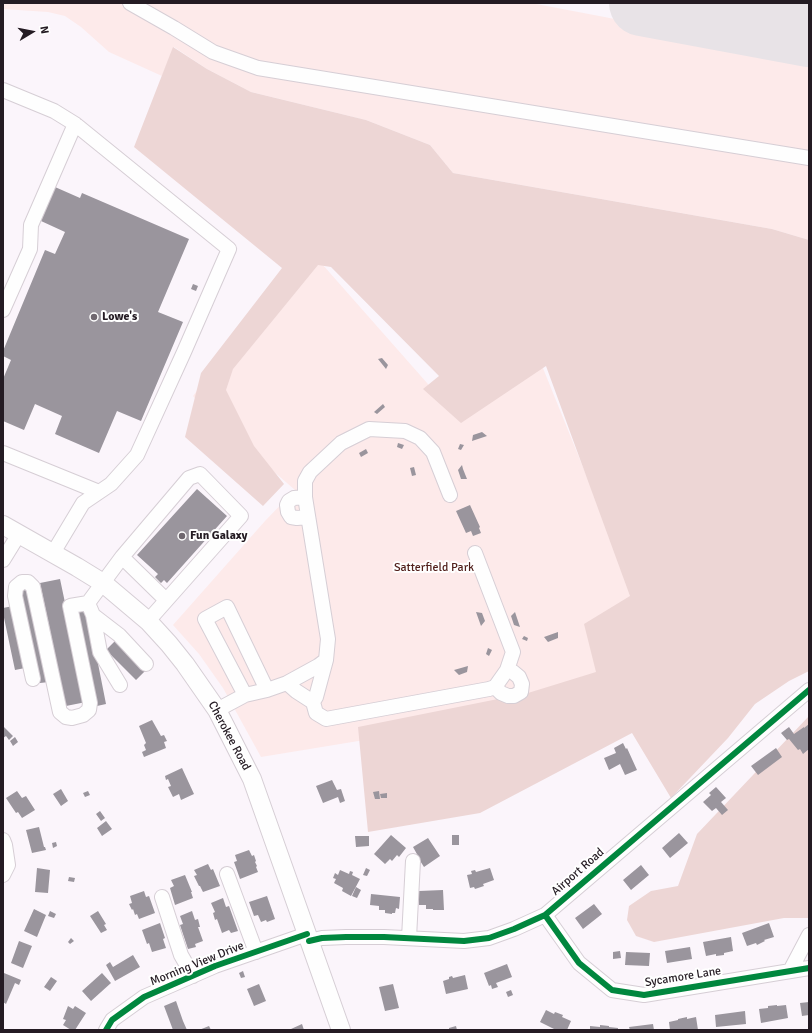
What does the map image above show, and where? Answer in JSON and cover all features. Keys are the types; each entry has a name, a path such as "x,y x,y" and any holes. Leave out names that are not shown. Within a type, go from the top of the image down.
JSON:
{"main road":[{"name":"Cherokee Road","path":"3,525 103,583 148,621 170,644 217,710 252,780 341,1030"}],"street":[{"path":"130,3 213,52 258,68 809,158"},
{"path":"3,90 54,111 75,124 230,248 137,455 111,484 83,503 52,553"},
{"path":"3,310 9,281 30,249 31,225 75,124"},
{"path":"450,495 433,452 420,438 405,431 369,430 341,444 310,472 305,481 305,497 328,639 326,660 314,702 316,713 326,719 495,688 507,670 513,652 475,553"},
{"path":"3,453 99,492"},
{"path":"120,685 100,652 91,609 103,583 122,557 189,478 200,474 241,516 148,621"},
{"path":"305,497 294,498 289,501 287,506 291,517 308,517"},
{"path":"3,560 19,534"},
{"path":"122,557 166,600"},
{"path":"33,679 9,599 16,587 22,582 28,582 34,587 60,712 66,717 72,718 83,715 89,710 90,703 70,606 91,609 119,635 146,664"},
{"path":"245,695 205,619 227,607 267,690"},
{"path":"217,710 245,695 267,690 287,683 326,660"},
{"path":"495,688 508,696 514,696 521,692 522,684 519,676 507,670"},
{"path":"287,683 296,691 314,702"},
{"name":"Airport Road","path":"308,937 384,937 464,941 489,938 545,915 809,690"},
{"path":"3,840 8,865 3,875"},
{"path":"409,938 413,861"},
{"path":"227,874 256,952"},
{"path":"162,897 181,955 193,976"},
{"name":"Sycamore Lane","path":"545,915 579,963 612,990 644,995 809,968"},
{"path":"790,971 809,935"},
{"name":"Morning View Drive","path":"106,1030 112,1020 144,997 215,966 308,937"}],"green space":[{"path":"3,3 531,3 809,56 809,240 772,229 453,173 430,145 366,120 251,92 207,69 174,47 162,76 109,52 81,27 65,16 48,12 3,9"},
{"path":"761,3 809,3 809,12"},
{"name":"Satterfield Park","path":"315,256 450,409 534,346 636,598 620,698 261,757 223,688 199,654 173,625 265,521 295,490 211,417 193,396 207,378"}],"shaded area":[{"path":"173,47 207,69 251,92 366,120 430,145 453,173 772,229 809,240 809,671 789,681 755,704 728,738 671,798 632,733 480,813 368,832 358,727 528,693 596,672 584,624 630,596 546,366 461,423 423,389 439,376 331,267 318,265 233,369 226,390 254,446 284,484 263,506 185,437 201,373 282,268 134,147"},
{"path":"809,716 809,918 784,918 654,942 636,936 627,920 629,906 651,891 678,886 697,834"}],"building":[{"name":"Lowe's","path":"55,187 80,198 82,193 189,239 158,312 183,322 141,421 117,411 99,453 55,434 62,416 35,404 24,430 3,421 3,379 11,360 3,356 3,351 45,250 55,254 65,232 41,221"},
{"path":"193,284 198,286 196,291 191,289"},
{"path":"382,358 388,365 386,369 378,359"},
{"path":"383,404 385,407 377,414 374,412"},
{"path":"482,432 487,436 472,441 473,435"},
{"path":"398,443 404,445 402,449 397,447"},
{"path":"460,444 464,445 461,450 458,449"},
{"path":"366,449 368,453 361,457 359,453"},
{"path":"462,465 467,479 461,479 458,470"},
{"path":"414,467 416,475 412,476 410,468"},
{"name":"Fun Galaxy","path":"197,489 227,516 167,583 164,580 161,583 155,577 158,574 137,555"},
{"path":"470,505 480,527 481,533 473,536 471,531 466,533 456,511"},
{"path":"60,579 86,702 66,706 40,583"},
{"path":"29,589 49,682 40,683 21,591"},
{"path":"13,606 25,668 15,670 3,613 3,608"},
{"path":"87,608 106,704 97,706 77,610"},
{"path":"476,612 482,613 485,621 481,626"},
{"path":"515,612 520,627 514,625 511,616"},
{"path":"558,632 558,638 548,642 544,637"},
{"path":"524,636 528,638 527,641 522,639"},
{"path":"116,640 146,670 136,680 106,650"},
{"path":"488,648 492,650 489,656 486,654"},
{"path":"468,666 467,672 459,675 454,670"},
{"path":"152,720 161,736 164,735 167,741 164,742 166,748 144,757 142,752 146,750 144,745 146,743 139,726"},
{"path":"809,724 809,749 803,754 800,749 798,750 789,739 787,740 781,733 789,727 794,734"},
{"path":"3,726 13,736 9,740 6,736 3,738"},
{"path":"15,737 18,742 13,746 10,741"},
{"path":"623,743 626,749 627,748 637,770 625,775 620,764 609,770 604,758 616,753 614,748"},
{"path":"776,748 782,757 758,775 751,766"},
{"path":"182,768 194,794 181,800 179,794 173,797 168,787 171,786 168,779 166,780 165,776"},
{"path":"332,780 337,790 341,789 345,801 340,803 338,797 323,803 316,786"},
{"path":"716,787 726,798 721,802 728,810 722,815 716,808 712,811 703,802 711,795 709,793"},
{"path":"61,789 68,801 61,806 53,794"},
{"path":"17,791 22,798 26,796 35,810 22,818 18,812 16,813 6,798"},
{"path":"88,791 90,795 85,797 83,793"},
{"path":"379,791 380,799 375,799 373,792"},
{"path":"387,793 387,798 381,798 380,794"},
{"path":"100,811 105,818 101,821 96,814"},
{"path":"106,821 112,829 102,836 97,828"},
{"path":"39,827 46,850 32,853 26,830"},
{"path":"679,833 688,843 670,858 662,848"},
{"path":"391,835 406,848 399,857 397,855 392,861 390,859 385,864 374,854"},
{"path":"452,835 459,835 459,845 452,845"},
{"path":"355,836 369,836 369,846 356,847"},
{"path":"428,838 440,856 424,867 413,847"},
{"path":"56,842 57,846 53,848 52,843"},
{"path":"249,850 252,856 254,855 258,872 240,879 234,862 237,861 235,855"},
{"path":"208,864 211,870 213,869 220,886 203,892 194,876 197,875 194,870"},
{"path":"641,865 649,875 631,890 623,880"},
{"path":"37,868 50,870 48,893 35,892"},
{"path":"366,868 370,870 367,876 363,875"},
{"path":"490,868 494,880 475,889 474,887 470,888 467,875 472,874 471,871 475,870 476,872"},
{"path":"340,870 349,874 350,871 353,872 352,875 360,879 351,896 342,891 343,888 334,883 336,879 333,878 335,873 338,875"},
{"path":"185,875 193,898 175,905 170,888 174,886 171,880"},
{"path":"69,877 75,878 74,882 68,881"},
{"path":"356,887 361,890 357,898 352,896"},
{"path":"443,890 444,910 426,909 426,905 419,905 419,891"},
{"path":"144,891 146,897 149,896 155,913 139,919 129,904 132,903 130,896"},
{"path":"371,894 400,897 399,909 396,908 395,913 392,914 385,913 385,910 379,910 379,906 370,905"},
{"path":"267,896 275,919 267,922 266,920 261,922 258,915 254,916 249,902"},
{"path":"223,898 226,907 229,906 238,931 231,933 229,930 222,933 217,919 215,920 213,913 215,912 211,903"},
{"path":"594,904 602,914 583,929 575,918"},
{"path":"34,909 46,915 37,937 24,931"},
{"path":"50,911 56,914 54,918 48,916"},
{"path":"98,911 106,924 104,925 107,930 101,933 90,916"},
{"path":"192,911 195,920 198,919 200,927 198,927 203,941 195,944 196,947 188,949 180,925 183,924 180,916"},
{"path":"160,923 165,938 163,939 166,948 152,952 149,943 147,944 142,930"},
{"path":"769,923 774,937 764,940 765,941 757,945 756,943 747,946 742,933"},
{"path":"731,937 733,951 724,953 724,955 716,956 716,954 706,956 703,942"},
{"path":"71,938 74,941 70,944 68,942"},
{"path":"19,941 32,946 23,968 11,963"},
{"path":"690,947 692,959 667,963 665,951"},
{"path":"620,951 621,958 613,959 613,952"},
{"path":"626,952 650,953 649,966 625,965"},
{"path":"133,955 140,967 115,981 106,965 110,962 113,967"},
{"path":"507,964 512,977 496,983 498,987 492,989 491,985 489,986 484,973"},
{"path":"243,971 245,977 241,978 239,973"},
{"path":"4,973 21,980 19,985 15,983 6,1004 3,1002"},
{"path":"102,973 111,983 91,1001 82,991"},
{"path":"465,975 468,989 446,994 443,981 452,976 453,978"},
{"path":"51,977 57,981 50,991 44,987"},
{"path":"259,984 266,1001 254,1006 247,989"},
{"path":"393,984 399,1008 385,1011 379,987"},
{"path":"511,990 513,995 508,997 506,992"},
{"path":"176,1001 187,1030 173,1030 164,1006"},
{"path":"809,1002 809,1015 802,1016 800,1003"},
{"path":"777,1005 786,1005 788,1018 761,1023 759,1009"},
{"path":"68,1006 73,1009 75,1006 86,1013 75,1030 71,1030 63,1025 66,1020 63,1019"},
{"path":"546,1010 554,1014 555,1012 563,1015 562,1017 571,1021 567,1030 556,1030 540,1022"},
{"path":"745,1011 746,1024 716,1027 715,1015"},
{"path":"687,1017 687,1019 696,1017 698,1030 670,1030 669,1022"},
{"path":"302,1024 304,1030 291,1030 291,1029"},
{"path":"653,1024 654,1030 630,1030 629,1027"},
{"path":"600,1025 618,1028 618,1030 590,1030 590,1026 600,1027"},
{"path":"209,1026 211,1030 199,1030"},
{"path":"456,1026 457,1030 449,1030 449,1028"}],"runway":[{"path":"642,3 809,34"}],"cycle path":[{"path":"309,941 322,938 346,937 384,937 464,941 489,938 545,915 809,690"},
{"path":"545,915 579,963 612,990 644,995 809,968"},
{"path":"106,1030 112,1020 144,997 215,966 307,934"}],"place":[{"name":"Lowe's","path":"94,317"},
{"name":"Fun Galaxy","path":"182,536"}]}
